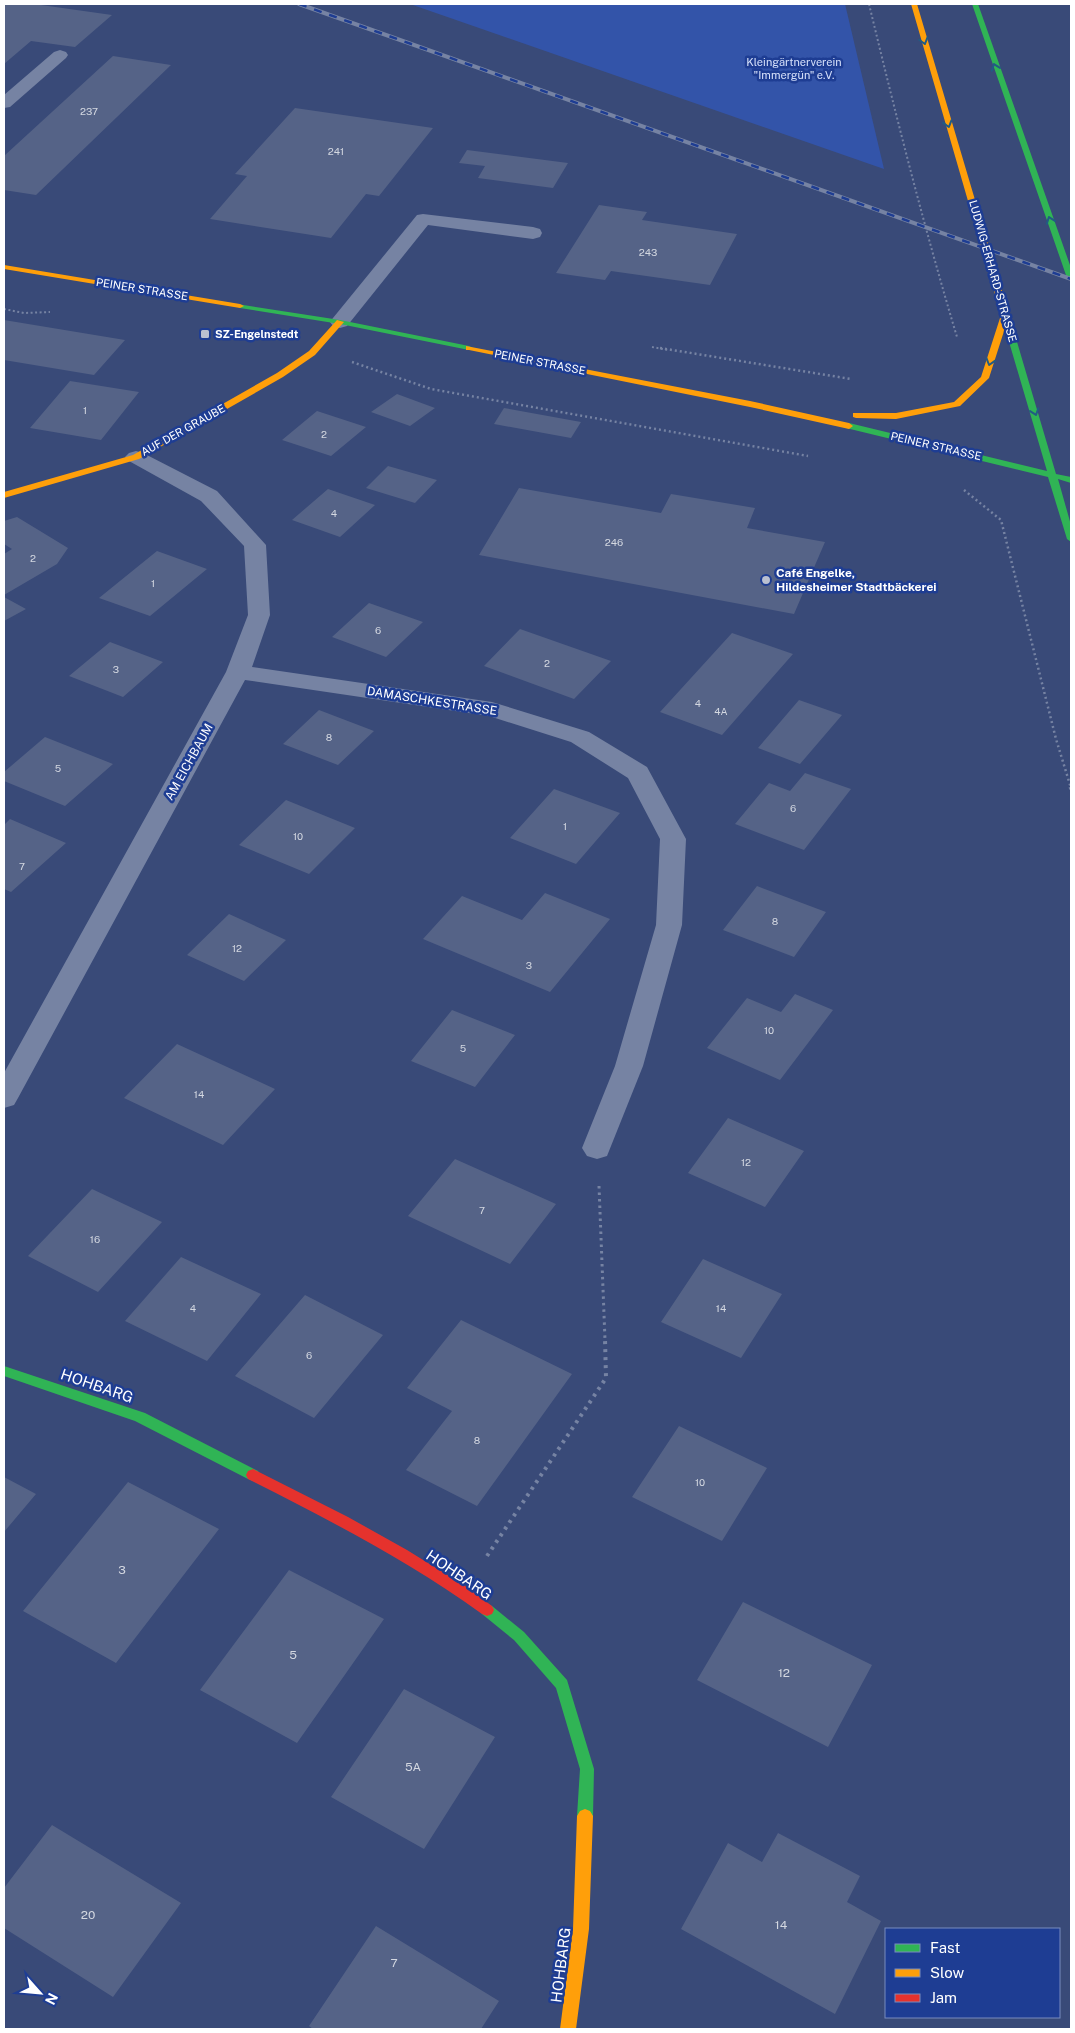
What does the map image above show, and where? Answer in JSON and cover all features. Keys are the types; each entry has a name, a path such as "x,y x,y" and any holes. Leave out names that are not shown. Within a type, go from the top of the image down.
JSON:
{"main road":[{"name":"LUDWIG-ERHARD-STRASSE","path":"914,4 934,78 983,236 1071,539"},
{"path":"975,4 1071,278"},
{"name":"PEINER STRASSE","path":"4,267 340,322 798,414 950,448 1071,480"},
{"path":"798,414 896,416 957,404 985,378 1005,315"},
{"name":"AUF DER GRAUBE","path":"4,495 136,457 280,375 312,353 340,322"},
{"name":"HOHBARG","path":"4,1371 140,1417 370,1536 463,1592 519,1636 562,1686 588,1769 581,1930 568,2029"}],"street":[{"path":"4,103 60,55"},
{"path":"340,322 422,219 533,233"},
{"name":"AM EICHBAUM","path":"4,1098 238,672 259,615 254,545 209,496 136,457"},
{"name":"DAMASCHKESTRASSE","path":"238,672 492,708 580,737 638,772 673,839 669,925 629,1066 597,1148"}],"path":[{"path":"869,4 896,118 957,342"},
{"path":"4,309 24,313 53,312"},
{"path":"312,353 346,360 431,389 817,457"},
{"path":"959,486 1001,520 1056,739 1071,790"},
{"path":"463,1592 606,1378 597,1148"}],"green space":[{"name":"Kleingärtnerverein \"Immergün\" e.V.","path":"410,4 845,4 884,169"}],"building":[{"path":"4,4 34,4 112,15 75,47 31,41 4,64"},
{"path":"113,56 171,65 36,195 4,190 4,156"},
{"path":"295,108 433,128 379,196 366,194 331,238 210,219 247,176 235,174"},
{"path":"467,150 568,163 553,188 478,178 485,166 459,163"},
{"path":"599,205 647,212 642,220 737,234 710,285 611,271 605,280 556,273"},
{"path":"4,320 125,340 94,375 4,360"},
{"path":"70,381 139,392 101,440 30,428"},
{"path":"397,394 435,408 410,426 371,412"},
{"path":"504,408 581,422 571,438 494,424"},
{"path":"317,411 366,427 331,456 282,440"},
{"path":"388,466 437,480 415,503 366,488"},
{"path":"519,488 661,513 671,494 755,508 747,528 825,542 794,614 479,555"},
{"path":"328,489 375,505 340,537 292,520"},
{"path":"17,517 68,548 57,564 4,595 4,554 12,549 4,544 4,521"},
{"path":"157,551 207,569 150,616 99,598"},
{"path":"4,597 26,609 4,621"},
{"path":"369,603 423,622 386,657 332,637"},
{"path":"520,629 611,661 574,699 484,666"},
{"path":"732,633 793,654 722,735 660,712"},
{"path":"110,642 163,662 123,697 69,676"},
{"path":"799,700 842,715 800,764 758,748"},
{"path":"319,710 374,731 338,765 283,744"},
{"path":"45,737 113,764 65,806 4,781 4,772"},
{"path":"805,773 851,789 804,850 735,824 769,783 790,791"},
{"path":"554,789 620,813 576,864 510,838"},
{"path":"286,800 355,828 309,874 239,845"},
{"path":"10,819 66,843 11,892 4,889 4,825"},
{"path":"757,886 826,912 794,957 723,930"},
{"path":"545,893 610,919 550,992 423,939 462,896 522,920"},
{"path":"229,914 286,940 244,981 187,955"},
{"path":"795,994 833,1010 780,1080 707,1048 747,998 781,1012"},
{"path":"452,1010 515,1035 475,1087 411,1061"},
{"path":"177,1044 275,1089 223,1145 124,1098"},
{"path":"728,1118 804,1151 765,1207 688,1173"},
{"path":"455,1159 556,1204 510,1264 408,1216"},
{"path":"92,1189 162,1222 98,1292 28,1256"},
{"path":"181,1257 261,1294 207,1361 125,1321"},
{"path":"703,1259 782,1294 741,1358 661,1322"},
{"path":"305,1295 383,1335 314,1418 235,1376"},
{"path":"461,1320 572,1374 477,1506 406,1470 452,1411 407,1388"},
{"path":"679,1426 767,1468 722,1541 632,1497"},
{"path":"4,1477 36,1494 4,1532"},
{"path":"128,1482 219,1529 116,1663 23,1611"},
{"path":"289,1570 384,1619 297,1743 200,1690"},
{"path":"743,1602 872,1665 828,1747 697,1680"},
{"path":"404,1689 495,1737 424,1849 331,1797"},
{"path":"52,1825 181,1903 113,1997 4,1928 4,1888"},
{"path":"778,1833 860,1876 847,1902 881,1921 835,2014 681,1929 728,1843 762,1862"},
{"path":"376,1926 499,2001 481,2029 313,2029 309,2026"}],"railway":[{"path":"299,4 1071,279"}],"traffic: fast":[{"path":"975,4 1071,278"},
{"path":"240,306 340,322 469,348"},
{"path":"1011,335 1071,539"},
{"path":"849,426 950,449 1071,480"},
{"path":"4,1371 140,1417 253,1475"},
{"path":"487,1610 519,1636 562,1685 587,1769 585,1816"}],"traffic: slow":[{"path":"914,4 1011,335"},
{"path":"4,267 240,306"},
{"path":"856,415 896,416 957,404 985,378 1005,315"},
{"path":"4,495 136,457 280,375 312,353 340,322"},
{"path":"469,348 750,404 849,426"},
{"path":"568,2029 581,1929 585,1816"}],"traffic: jam":[{"path":"253,1475 403,1554 432,1571 487,1610"}],"place":[{"name":"SZ-Engelnstedt","path":"205,334"},
{"name":"Café Engelke, Hildesheimer Stadtbäckerei","path":"766,580"}]}
